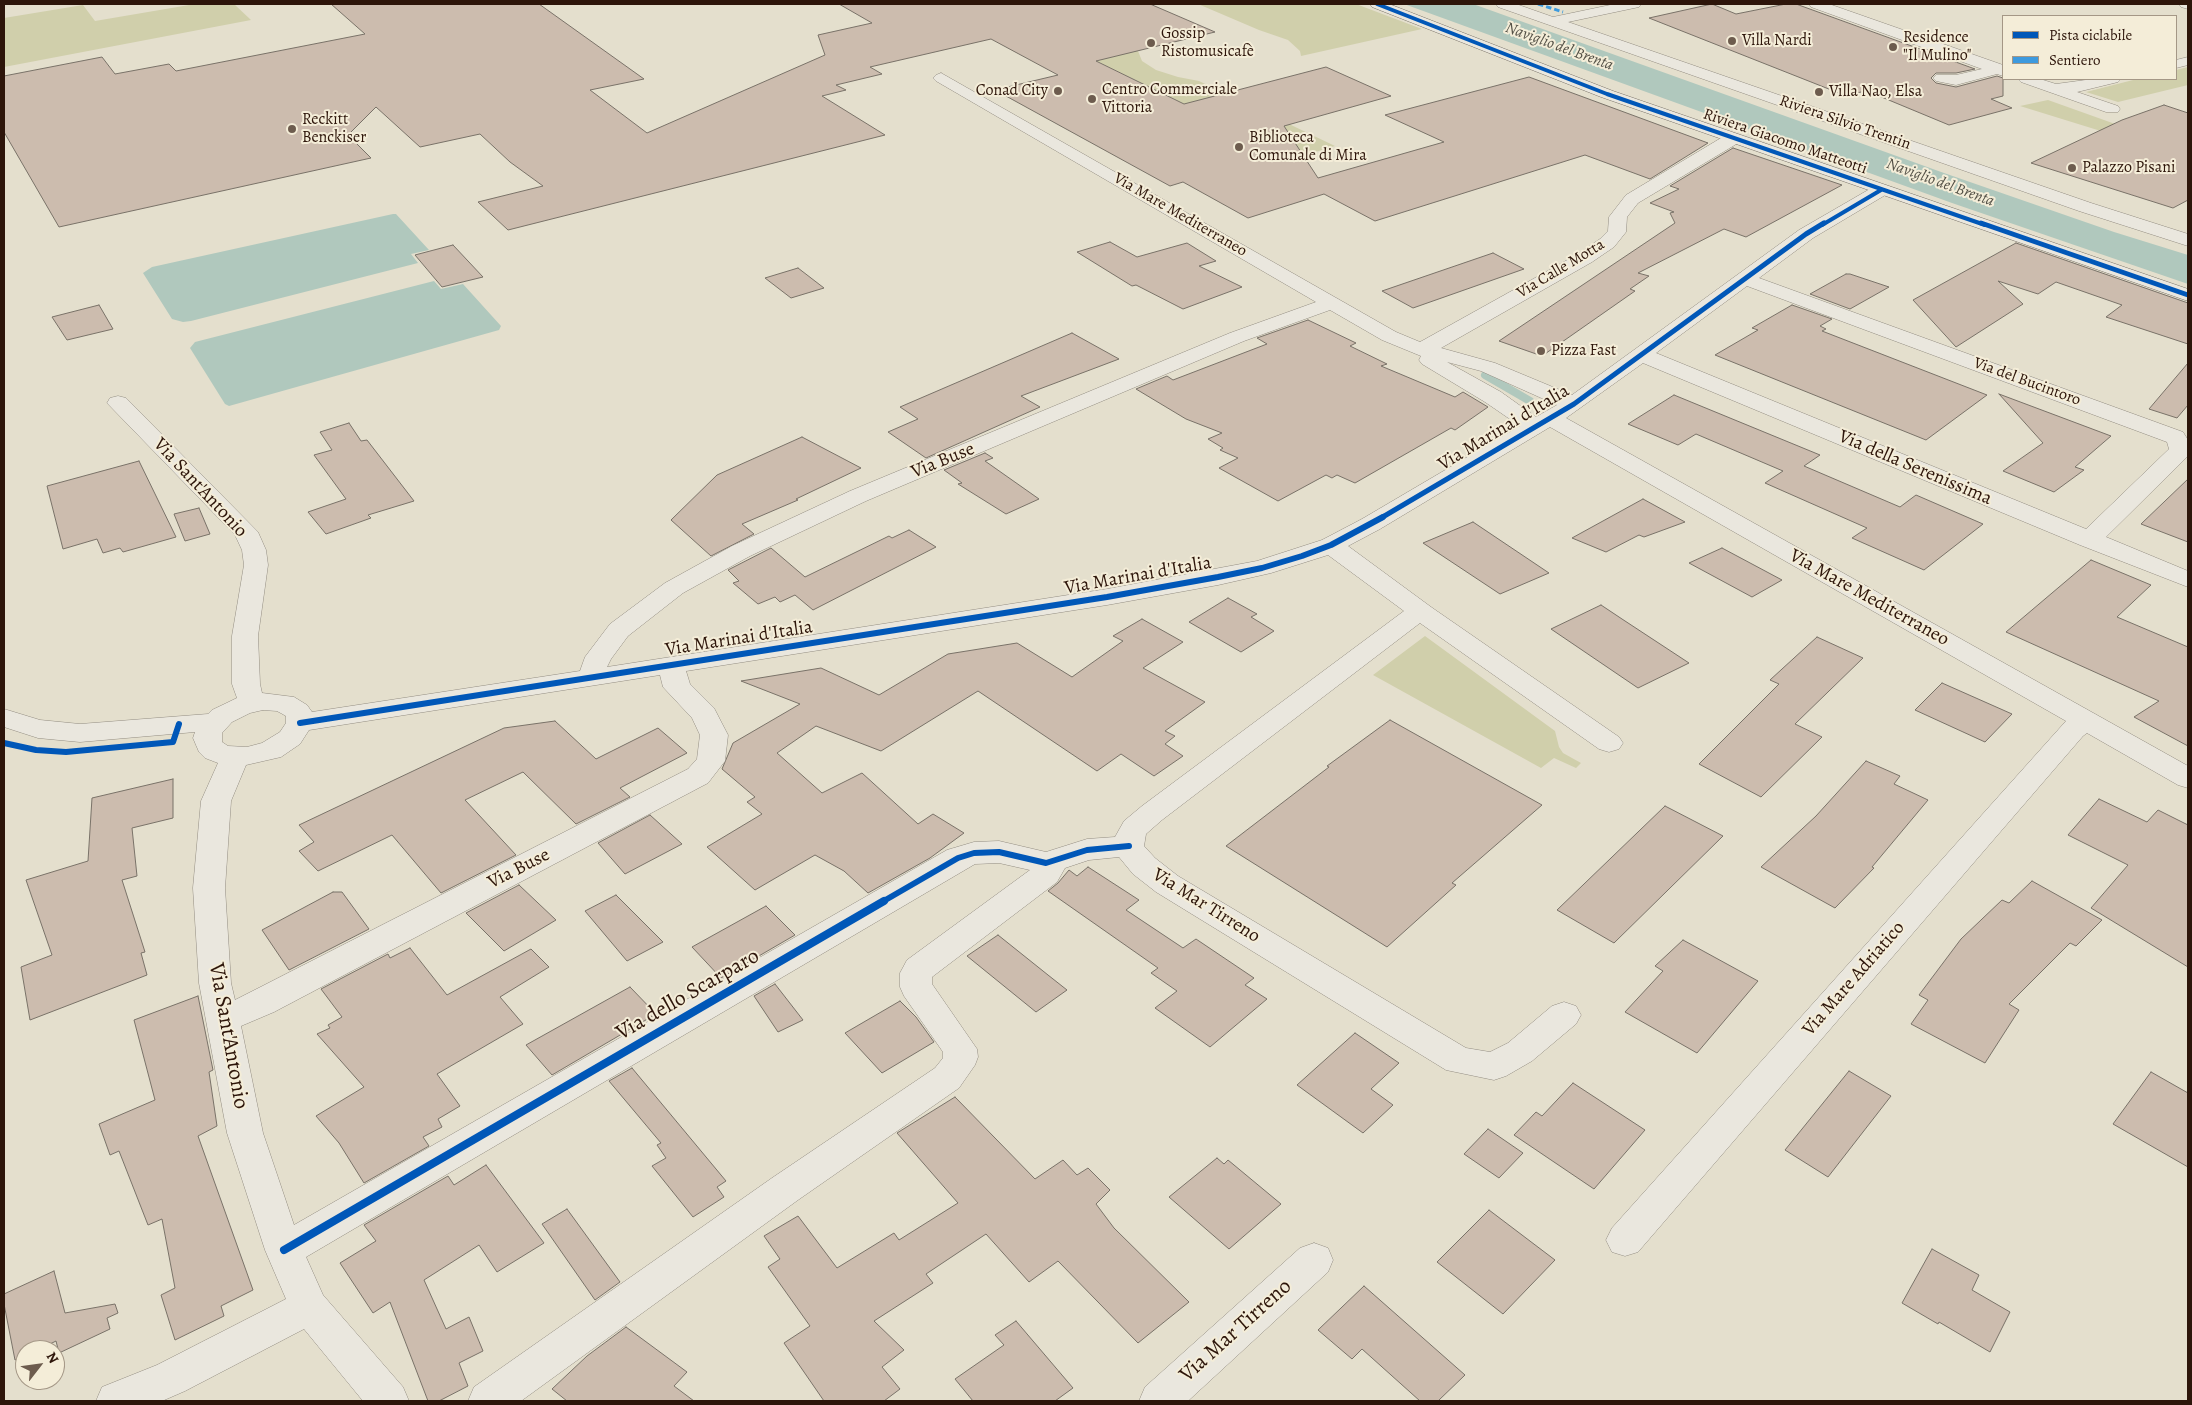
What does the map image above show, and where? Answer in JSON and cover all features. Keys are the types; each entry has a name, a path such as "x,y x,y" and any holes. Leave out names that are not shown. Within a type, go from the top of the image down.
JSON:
{"street":[{"name":"Riviera Giacomo Matteotti","path":"1377,4 1607,94 1732,139 2188,295"},
{"name":"Riviera Silvio Trentin","path":"1503,4 1557,16 2067,201 2188,240"},
{"path":"1538,4 1557,16 1634,4"},
{"path":"1817,4 2001,70"},
{"path":"1941,78 1956,80 2001,70"},
{"name":"Via Mare Mediterraneo","path":"941,78 1389,336 1420,350 1460,358 1488,367 1574,404"},
{"path":"2029,80 2057,88 2112,109"},
{"path":"2057,88 2077,87 2108,80"},
{"name":"Via Calle Motta","path":"1420,350 1600,248 1617,232 1618,217 1632,199 1732,139"},
{"name":"Via Marinai d'Italia","path":"300,723 1218,578 1262,568 1331,545 1371,524 1574,404 1806,234 1881,190"},
{"name":"Via del Bucintoro","path":"1745,279 2175,437 2181,446 2180,451 2089,540"},
{"name":"Via Buse","path":"594,676 593,668 598,657 619,630 674,588 719,562 858,496 1237,337 1332,302"},
{"name":"Via Mare Mediterraneo","path":"1420,350 1426,358 1493,397 1522,419 1544,423 2086,720 2188,778"},
{"name":"Via della Serenissima","path":"1642,355 2188,580"},
{"name":"Via Sant'Antonio","path":"118,403 246,532 254,550 256,565 245,636 246,684 252,703"},
{"path":"1331,545 1422,612 1609,743"},
{"path":"1129,846 1130,838 1135,828 1152,813 1346,668 1408,619 1422,612"},
{"name":"Via Buse","path":"222,1020 262,1003 698,776 710,761 714,735 704,714 677,687 671,665"},
{"path":"274,701 284,703 297,711 300,723 290,738 271,750 235,757 214,752 209,746 209,731 215,723 231,711 252,703 274,701"},
{"path":"4,718 38,729 80,733 215,723"},
{"name":"Via Mare Adriatico","path":"1625,1240 2073,730 2086,720"},
{"name":"Via Sant'Antonio","path":"235,757 216,801 209,888 215,984 245,1133 284,1250 309,1307 388,1401"},
{"name":"Via dello Scarparo","path":"284,1250 952,861 966,855 991,852 1007,853 1039,862 1053,862 1088,850 1129,846"},
{"name":"Via Mar Tirreno","path":"1129,846 1133,855 1144,866 1167,884 1458,1060 1494,1066 1520,1052 1564,1015"},
{"path":"488,1401 785,1189 947,1078 958,1065 961,1057 960,1049 916,987 914,978 916,973 1046,874 1053,862"},
{"name":"Via Mar Tirreno","path":"1159,1401 1314,1260"},
{"path":"116,1401 171,1378 309,1307"}],"green space":[{"path":"195,4 234,4 251,20 4,67 4,18 83,5 95,21"},
{"path":"1198,4 1356,4 1422,29 1301,56 1300,51 1288,40"},
{"path":"1117,49 1138,51 1142,61 1156,70 1199,81 1335,146 1302,156 1283,153 1086,56"},
{"path":"2188,67 2188,85 2118,102 2086,92 2133,80 2177,80 2177,70"},
{"path":"2048,100 2188,150 2188,158 2020,106"},
{"path":"1425,636 1555,731 1559,747 1563,753 1581,763 1576,768 1554,758 1541,768 1373,675"}],"water":[{"name":"Naviglio del Brenta","path":"1404,4 1473,4 1944,173 2114,232 2188,255 2188,284 1952,203"},
{"path":"396,214 429,250 411,254 418,263 191,321 183,322 172,319 143,273 152,267"},
{"path":"434,281 441,289 463,284 501,326 499,330 229,406 225,404 190,348 195,342"}],"building":[{"path":"331,4 539,4 644,79 590,90 647,133 825,55 818,35 872,23 839,4 1150,4 1215,32 1096,61 1184,104 1326,67 1391,96 1284,126 1318,178 1444,142 1385,115 1529,77 1708,143 1650,179 1585,155 1375,221 1324,194 1248,218 1183,182 1170,186 995,90 1058,75 991,39 870,67 882,74 836,85 846,90 822,96 885,135 508,230 478,202 543,186 510,162 480,134 420,147 376,107 348,135 371,158 59,227 4,132 4,76 102,57 115,74 169,64 176,71 365,34"},
{"path":"1712,4 1736,14 1786,4 1796,4 1975,69 1956,73 1936,73 1931,78 1936,83 1956,87 1997,76 2002,78 2003,96 1991,99 2012,108 1949,125 1867,91 1844,95 1649,18"},
{"path":"2164,105 2188,113 2188,200 2173,208 2031,163 2122,120"},
{"path":"1733,148 1842,185 1746,237 1724,229 1638,273 1649,276 1630,289 1635,291 1542,356 1499,341 1675,223 1670,213 1674,212 1650,203 1679,189 1670,186"},
{"path":"1110,242 1137,257 1187,243 1216,261 1199,266 1242,287 1183,309 1136,285 1132,286 1077,252"},
{"path":"2016,243 2188,303 2188,344 2106,317 2122,305 2056,282 2038,294 1998,281 2023,304 1956,347 1913,300"},
{"path":"453,245 483,277 442,287 415,255"},
{"path":"1493,253 1524,269 1413,308 1382,291"},
{"path":"798,268 824,288 791,298 765,278"},
{"path":"1846,274 1889,287 1850,309 1810,294"},
{"path":"99,305 113,329 67,340 52,317"},
{"path":"1792,305 1832,319 1820,326 1826,329 1822,331 1987,395 1926,440 1715,355 1758,330 1752,328"},
{"path":"1308,320 1356,343 1350,346 1387,364 1381,366 1455,397 1463,392 1488,407 1455,430 1451,428 1355,483 1337,475 1332,478 1326,475 1278,501 1219,468 1238,458 1220,450 1223,448 1208,439 1222,433 1186,419 1136,389 1167,376 1173,380 1267,344 1257,338"},
{"path":"1072,333 1119,359 1021,396 1040,407 926,458 888,432 918,419 900,407"},
{"path":"2188,363 2188,405 2177,418 2149,409"},
{"path":"1999,394 2111,436 2075,467 2084,470 2054,492 2003,471 2043,443"},
{"path":"1674,395 1820,455 1804,466 1900,507 1916,495 1983,524 1924,570 1852,538 1867,528 1765,483 1783,471 1696,434 1678,445 1628,424"},
{"path":"349,423 361,441 367,440 414,501 368,515 371,518 326,534 308,512 346,499 314,455 332,450 320,432"},
{"path":"802,437 861,468 796,499 798,500 742,524 754,534 711,556 671,520 717,475"},
{"path":"985,453 993,458 985,461 1039,499 1006,514 958,484 962,483 944,470"},
{"path":"139,461 176,537 123,552 120,548 103,553 97,539 63,549 47,486"},
{"path":"2188,479 2188,542 2141,524"},
{"path":"1643,499 1685,522 1644,537 1639,535 1606,552 1572,538"},
{"path":"199,508 210,534 185,541 174,514"},
{"path":"1473,522 1549,573 1500,594 1423,543"},
{"path":"909,530 936,547 813,610 795,595 780,602 775,597 758,604 733,583 739,581 728,570 771,548 805,577 889,536 892,538"},
{"path":"1722,548 1782,580 1752,597 1689,563"},
{"path":"2091,560 2151,585 2117,617 2188,647 2188,746 2134,717 2159,701 2006,632"},
{"path":"1228,598 1257,614 1251,617 1274,631 1241,652 1189,622"},
{"path":"1601,605 1689,663 1638,688 1551,629"},
{"path":"1142,619 1183,642 1143,668 1205,702 1165,731 1175,736 1165,744 1183,756 1154,776 1121,754 1097,771 978,691 881,751 816,726 777,753 822,793 862,773 918,824 933,814 964,833 930,858 868,893 844,871 815,855 755,890 707,847 762,814 747,802 755,797 722,769 733,743 800,704 741,681 821,668 879,695 948,654 1017,643 1072,677 1123,641 1113,636"},
{"path":"1817,637 1863,658 1795,724 1822,737 1761,797 1699,764 1779,684 1770,680"},
{"path":"1942,683 2012,714 1985,742 1915,710"},
{"path":"1390,720 1542,805 1452,883 1456,885 1387,947 1226,846 1329,767 1327,766"},
{"path":"555,721 596,759 658,728 687,753 620,788 630,797 576,824 523,772 465,800 516,855 441,893 392,835 318,871 299,851 314,842 299,825 504,728"},
{"path":"1866,761 1900,776 1894,784 1928,800 1872,867 1874,868 1835,908 1761,867 1816,816"},
{"path":"173,779 173,818 132,828 137,876 122,880 145,952 141,953 147,975 30,1020 21,967 52,955 26,880 88,861 92,798"},
{"path":"2099,799 2147,822 2158,810 2188,825 2188,967 2091,908 2128,865 2068,835"},
{"path":"1665,806 1723,836 1614,943 1557,910"},
{"path":"650,815 682,844 625,874 598,843"},
{"path":"1088,867 1139,900 1126,910 1183,948 1196,939 1254,978 1245,985 1267,999 1210,1047 1155,1008 1177,991 1151,973 1158,968 1048,891 1069,870 1077,876"},
{"path":"2032,881 2102,920 2076,946 2070,943 2009,1004 2019,1010 1985,1063 1911,1024 1928,1000 1919,995 1961,939 2002,900 2009,903"},
{"path":"519,885 556,920 504,951 466,913"},
{"path":"333,892 342,892 369,929 289,970 262,930"},
{"path":"616,895 663,942 627,961 585,911"},
{"path":"766,906 795,935 721,978 692,947"},
{"path":"998,935 1067,990 1036,1012 967,956"},
{"path":"1683,940 1758,981 1697,1053 1625,1012 1663,971 1655,966"},
{"path":"410,948 447,995 531,949 549,967 500,997 523,1024 437,1074 460,1106 438,1119 442,1127 423,1137 429,1146 364,1183 339,1143 316,1116 364,1087 317,1034 330,1028 328,1025 342,1017 321,989 388,954 390,958"},
{"path":"775,984 803,1020 778,1032 754,996"},
{"path":"630,987 656,1014 552,1075 526,1045"},
{"path":"198,996 213,1070 209,1072 217,1126 198,1136 253,1290 221,1306 224,1316 175,1340 161,1295 175,1288 162,1219 148,1225 119,1151 110,1155 99,1124 155,1100 134,1020"},
{"path":"900,1001 916,1017 934,1042 882,1073 845,1033"},
{"path":"1355,1033 1399,1063 1371,1089 1393,1105 1363,1133 1297,1085"},
{"path":"632,1068 726,1181 717,1187 724,1197 693,1217 652,1166 666,1158 657,1145 661,1143 609,1081"},
{"path":"1849,1071 1891,1096 1828,1177 1785,1150"},
{"path":"2151,1072 2188,1093 2188,1167 2113,1124"},
{"path":"1573,1083 1645,1130 1594,1189 1514,1135 1536,1112 1542,1116"},
{"path":"955,1097 1035,1179 1063,1160 1077,1175 1088,1168 1110,1190 1096,1204 1114,1228 1189,1302 1138,1343 1058,1261 1029,1282 986,1234 926,1274 933,1283 874,1321 904,1350 882,1367 900,1389 884,1401 824,1401 784,1343 810,1326 768,1267 780,1259 764,1236 798,1216 837,1268 894,1233 899,1240 958,1203 897,1133"},
{"path":"1488,1129 1523,1153 1499,1178 1464,1154"},
{"path":"1217,1158 1224,1164 1228,1160 1281,1204 1229,1249 1169,1197"},
{"path":"486,1165 544,1243 497,1272 479,1245 424,1280 446,1329 469,1317 483,1351 459,1363 468,1386 439,1401 428,1401 390,1302 373,1313 340,1263 376,1241 364,1225 448,1176 454,1185"},
{"path":"567,1209 620,1282 595,1300 542,1224"},
{"path":"1489,1210 1555,1260 1503,1314 1437,1262"},
{"path":"1932,1249 1979,1275 1972,1290 2010,1312 1990,1352 1902,1303"},
{"path":"54,1271 65,1313 115,1304 118,1313 107,1318 110,1329 65,1350 65,1340 15,1340 15,1360 4,1304 4,1294"},
{"path":"1364,1286 1465,1375 1438,1401 1420,1401 1362,1349 1352,1359 1318,1330"},
{"path":"1016,1321 1073,1388 1055,1401 973,1401 955,1379 1004,1345 995,1335"},
{"path":"626,1327 687,1372 674,1386 694,1401 567,1401 552,1389 587,1356"}],"waterway":[{"path":"1485,375 1530,401"}],"marked path":[{"path":"1538,4 1563,12"}],"cycle path":[{"path":"1377,4 1607,94 2188,295"},
{"path":"300,723 1107,597 1262,568 1302,556 1331,545 1371,524 1574,404 1806,234 1881,190"},
{"path":"4,743 36,750 66,752 173,742 179,724"},
{"path":"284,1250 958,858 974,853 999,852 1046,863 1087,850 1129,846"}],"place":[{"name":"Villa Nardi","path":"1732,41"},
{"name":"Gossip Ristomusicafè","path":"1151,43"},
{"name":"Residence \"Il Mulino\"","path":"1893,47"},
{"name":"Conad City","path":"1058,91"},
{"name":"Villa Nao, Elsa","path":"1819,92"},
{"name":"Centro Commerciale Vittoria","path":"1092,99"},
{"name":"Reckitt Benckiser","path":"292,129"},
{"name":"Biblioteca Comunale di Mira","path":"1239,147"},
{"name":"Palazzo Pisani","path":"2072,168"},
{"name":"Pizza Fast","path":"1541,351"}]}
